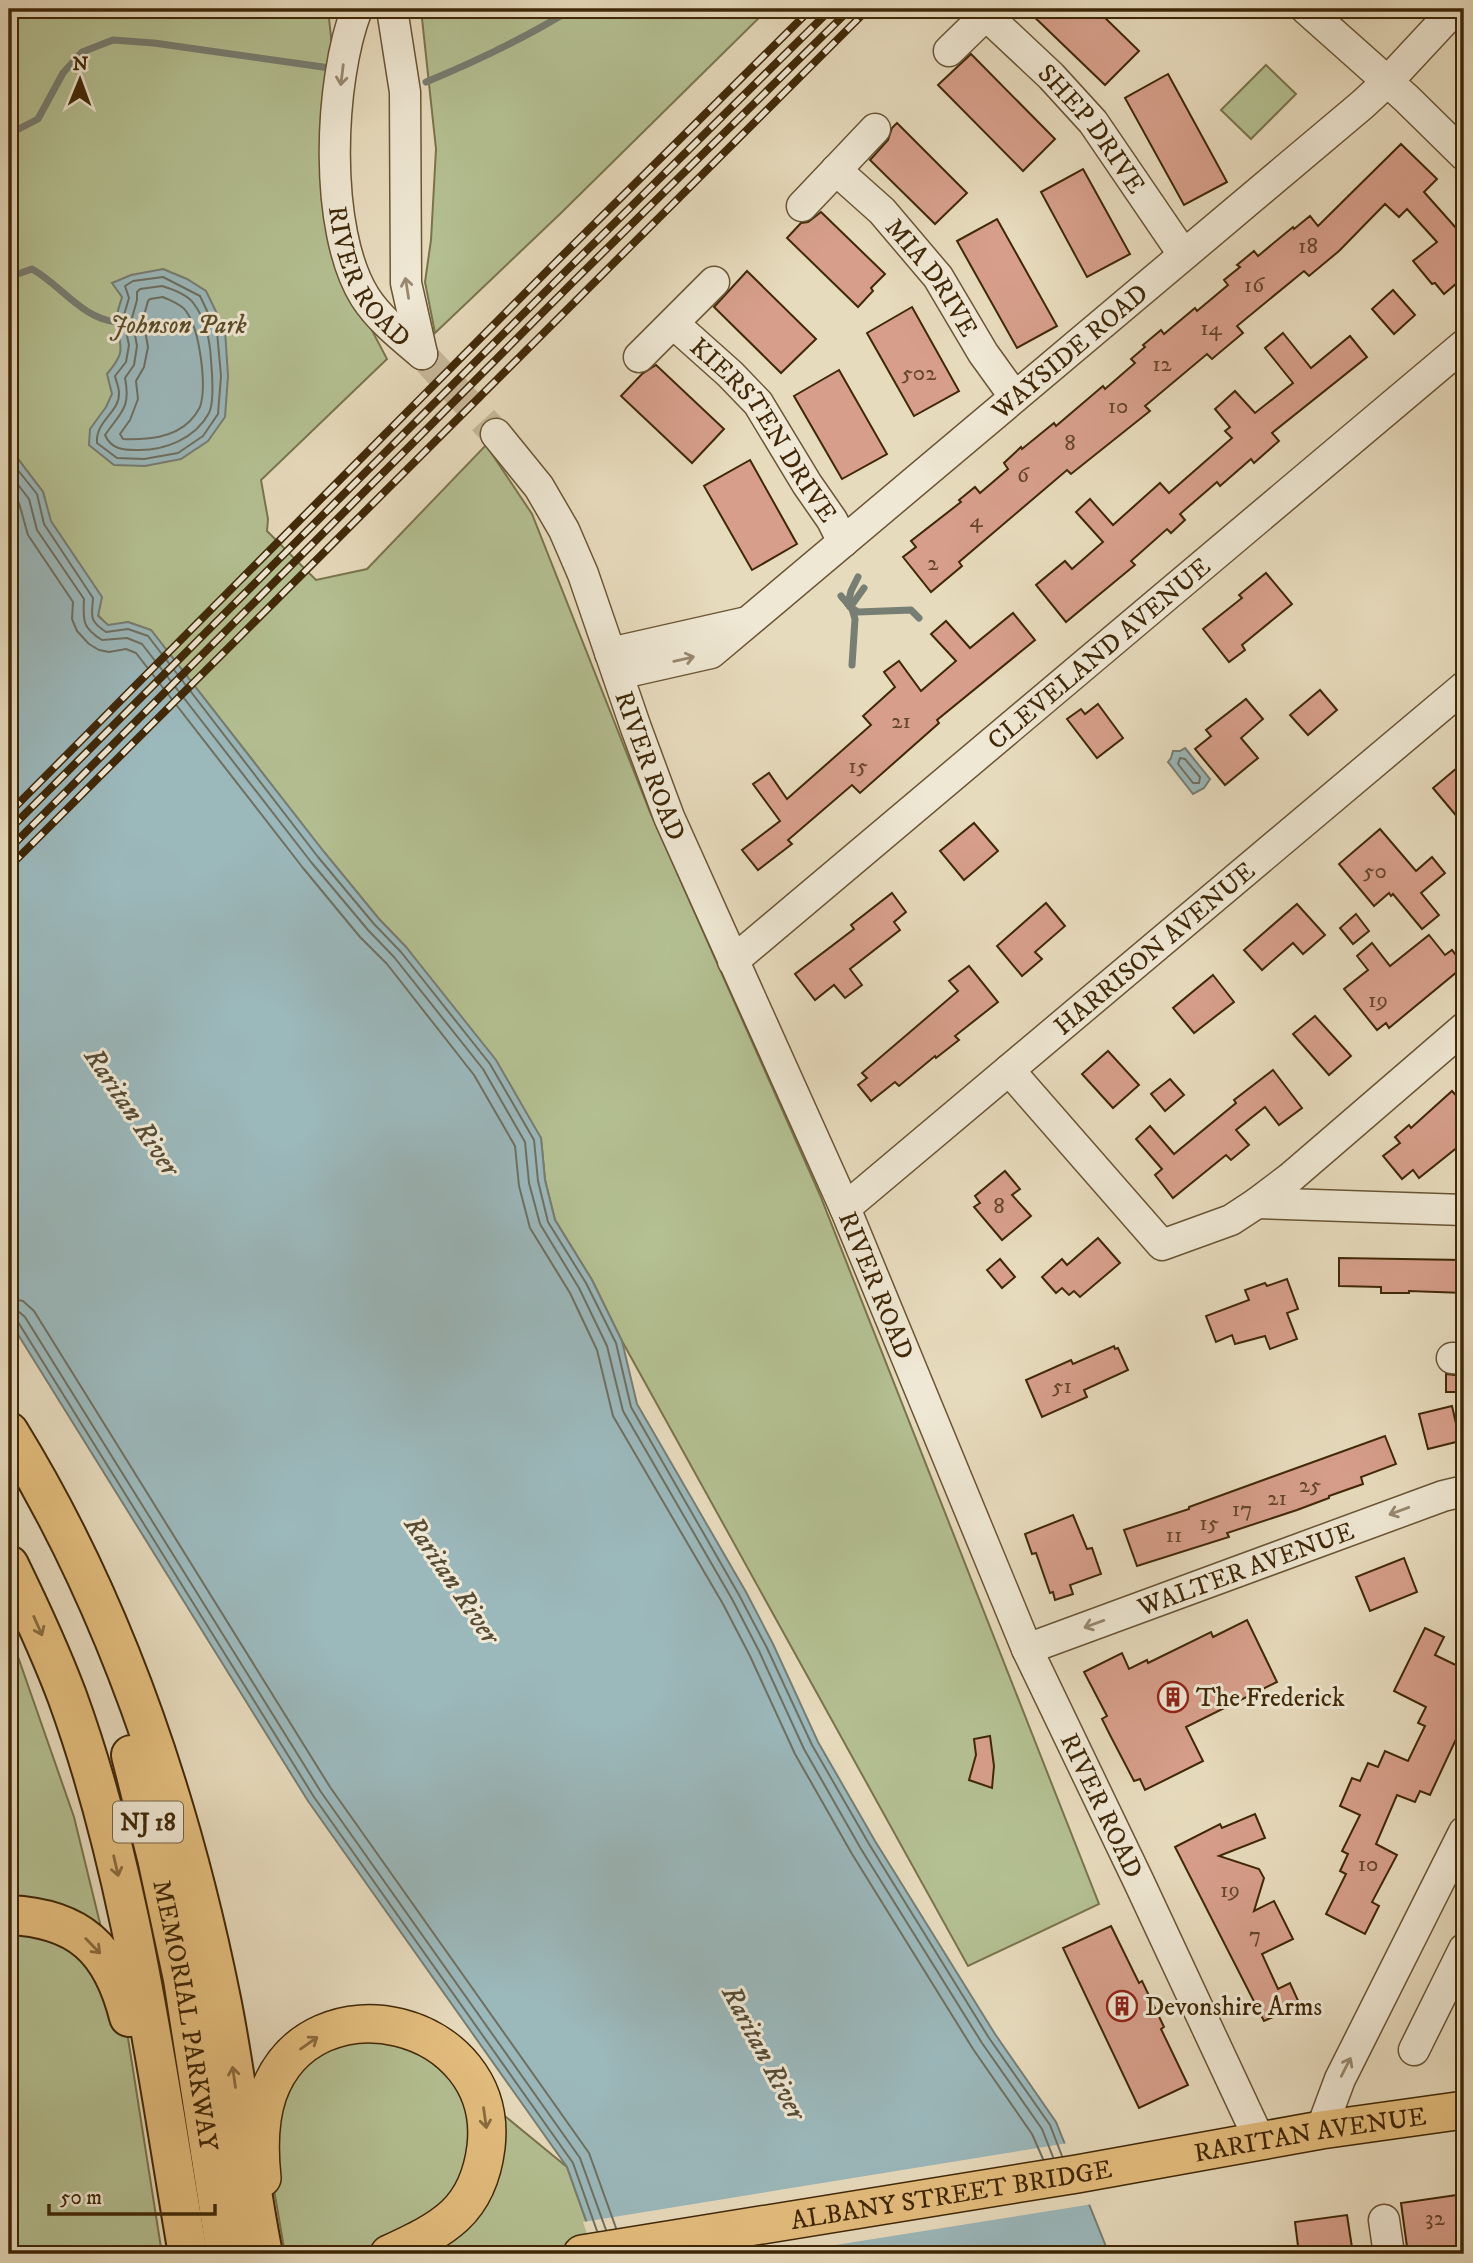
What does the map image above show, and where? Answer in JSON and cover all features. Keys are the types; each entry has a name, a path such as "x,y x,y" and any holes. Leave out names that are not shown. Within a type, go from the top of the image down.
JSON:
{"highway":[{"path":"9,1432 44,1493 97,1604 145,1720 169,1792 220,1996 244,2195 263,2254"},
{"name":"MEMORIAL PARKWAY","path":"9,1468 55,1554 86,1624 128,1742 180,1966 244,2195 226,2254"},
{"name":"MEMORIAL PARKWAY","path":"9,1565 54,1663 93,1776 131,1932 188,2254"},
{"path":"9,1915 42,1918 68,1927 80,1934 101,1955 121,1992 165,2116"}],"main road":[{"path":"269,2254 244,2195 260,2142 268,2095 282,2068 304,2045 336,2029 363,2024 410,2029 442,2046 469,2075 478,2091 486,2122 485,2155 476,2185 460,2212 433,2234 389,2254"},
{"name":"RARITAN AVENUE","path":"1156,2160 1321,2130 1464,2110"},
{"name":"ALBANY STREET BRIDGE","path":"582,2254 1156,2160"}],"street":[{"name":"RIVER ROAD","path":"357,9 348,31 336,116 335,157 340,229 348,259 365,298 390,326 422,354 406,283 405,92 393,9"},
{"path":"1306,9 1464,155"},
{"name":"WAYSIDE ROAD","path":"614,664 711,653 1388,82 1455,9"},
{"path":"949,51 989,12"},
{"name":"SHEP DRIVE","path":"989,12 1093,122 1183,254"},
{"path":"802,206 875,129"},
{"name":"MIA DRIVE","path":"836,170 882,211 938,276 983,353 1014,396"},
{"path":"639,357 714,282"},
{"name":"KIERSTEN DRIVE","path":"674,324 758,403 843,542"},
{"name":"CLEVELAND AVENUE","path":"733,961 1464,345"},
{"name":"RIVER ROAD","path":"496,434 539,487 564,530 583,574 670,817 845,1208 1027,1649 1139,1880 1260,2141"},
{"name":"HARRISON AVENUE","path":"845,1208 1464,687"},
{"path":"1009,1070 1162,1245 1231,1220 1257,1203 1290,1178 1464,1028"},
{"path":"1257,1203 1464,1210"},
{"name":"WALTER AVENUE","path":"1027,1649 1443,1496 1464,1491"},
{"path":"1321,2130 1342,2076 1464,1832"},
{"path":"1414,2050 1464,1949"},
{"path":"1384,2220 1389,2254"}],"green space":[{"name":"Johnson Park","path":"9,9 328,9 332,46 321,133 323,203 335,260 387,359 261,480 268,519 267,531 316,580 367,569 486,445 532,514 650,812 820,1195 1099,1904 968,1966 622,1341 592,1280 555,1220 545,1180 541,1138 406,947 379,919 324,852 151,630 128,622 108,626 98,615 101,597 50,521 43,492 9,447"},
{"path":"421,9 768,9 435,333 425,282 431,240 436,149"},
{"path":"1266,65 1296,94 1251,139 1221,110"},
{"path":"9,1631 74,1817 128,2038 162,2254 9,2254"},
{"path":"399,2039 428,2053 567,2167 598,2254 285,2254 268,2154 281,2088 332,2043"}],"water":[{"path":"163,269 206,291 225,330 228,376 225,417 208,441 181,459 145,466 114,465 89,445 90,429 112,394 107,374 118,359 121,348 117,317 122,297 112,283 131,275"},
{"name":"Raritan River","path":"9,447 43,492 51,521 102,597 98,616 108,625 128,622 151,630 324,852 379,919 406,947 496,1060 541,1138 545,1180 555,1220 592,1280 622,1341 637,1404 746,1592 818,1742 875,1841 995,2034 1056,2122 1109,2254 598,2254 567,2167 308,1801 9,1320"},
{"path":"1185,748 1210,779 1204,788 1193,794 1168,762 1173,751"}],"pier":[{"path":"1068,2143 1093,2204 779,2254 594,2254 583,2222"}],"building":[{"path":"1026,9 1096,9 1139,51 1105,85"},
{"path":"971,54 1055,139 1023,171 938,85"},
{"path":"1168,74 1227,182 1184,205 1125,98"},
{"path":"897,123 967,193 935,224 870,160 888,140"},
{"path":"1401,144 1437,179 1424,192 1464,237 1464,277 1444,294 1435,283 1432,284 1413,261 1437,242 1407,209 1399,217 1385,204 1339,251 1309,276 1304,271 1237,326 1243,333 1212,359 1207,354 1145,406 1150,411 1071,474 1067,470 959,562 962,566 931,592 903,557 916,547 911,541 961,502 959,500 975,487 980,493 1008,469 1004,463 1021,447 1022,449 1054,423 1056,426 1103,386 1105,389 1135,363 1131,359 1145,347 1143,345 1161,330 1164,334 1195,308 1197,311 1228,285 1224,280 1254,251 1258,256 1310,216 1318,226"},
{"path":"1083,169 1130,254 1087,277 1041,192"},
{"path":"821,212 885,274 858,307 787,238 801,223 808,222"},
{"path":"997,219 1057,326 1017,348 957,241"},
{"path":"747,271 816,339 781,373 714,307"},
{"path":"1393,290 1415,315 1394,334 1372,309"},
{"path":"912,307 959,391 914,416 867,333"},
{"path":"1283,333 1311,368 1350,336 1367,357 1272,433 1279,441 1254,463 1251,459 1220,486 1217,482 1180,514 1185,520 1171,533 1167,529 1131,561 1135,565 1066,622 1036,585 1065,561 1072,569 1103,542 1076,512 1090,499 1113,525 1160,483 1169,493 1232,438 1225,431 1230,427 1215,409 1235,391 1255,413 1293,383 1265,348"},
{"path":"656,365 724,429 692,463 621,396 642,374"},
{"path":"839,370 887,454 842,479 794,396"},
{"path":"750,460 797,544 752,570 704,486"},
{"path":"1266,573 1292,604 1242,645 1245,650 1229,662 1203,629 1242,598 1239,595"},
{"path":"1013,613 1035,640 937,720 939,723 860,793 852,785 788,840 792,844 758,870 742,850 780,821 753,784 769,773 787,799 871,725 863,716 895,687 884,672 899,661 921,691 956,661 931,634 946,621 970,648"},
{"path":"1320,690 1337,710 1308,735 1290,715"},
{"path":"1246,699 1263,719 1241,738 1258,758 1225,785 1195,749 1211,736 1206,730"},
{"path":"1098,704 1123,738 1097,758 1067,719 1081,709 1085,714"},
{"path":"1464,762 1464,825 1433,788"},
{"path":"974,823 998,851 964,880 940,851"},
{"path":"1380,829 1416,871 1432,857 1445,873 1421,893 1439,915 1422,929 1393,894 1391,896 1389,893 1374,906 1339,864"},
{"path":"892,893 906,912 894,922 900,930 850,969 862,985 845,998 834,985 815,1000 795,974 854,929 851,925"},
{"path":"1046,903 1065,926 1035,952 1042,959 1022,976 997,946"},
{"path":"1297,904 1325,935 1303,954 1293,943 1262,970 1244,950"},
{"path":"1356,914 1369,931 1353,944 1340,928"},
{"path":"1429,935 1445,955 1452,950 1464,966 1389,1028 1386,1023 1377,1030 1344,989 1368,970 1357,956 1372,943 1390,966"},
{"path":"969,966 998,1002 955,1036 959,1040 936,1058 935,1056 899,1086 895,1082 871,1101 858,1085 867,1078 862,1073 958,991 949,981"},
{"path":"1213,975 1234,1002 1194,1033 1173,1008"},
{"path":"1315,1016 1351,1056 1329,1075 1293,1034"},
{"path":"1108,1051 1139,1085 1113,1108 1082,1074"},
{"path":"1273,1070 1302,1108 1279,1125 1265,1107 1236,1130 1249,1145 1231,1160 1226,1155 1173,1198 1155,1175 1162,1169 1136,1139 1150,1126 1174,1154 1236,1103 1234,1100"},
{"path":"1170,1079 1184,1095 1165,1111 1151,1094"},
{"path":"1452,1091 1464,1104 1464,1142 1419,1178 1413,1170 1402,1179 1383,1156 1400,1143 1395,1137 1409,1125 1411,1128"},
{"path":"1005,1171 1020,1189 1012,1195 1031,1216 1002,1240 974,1207 980,1203 975,1196"},
{"path":"1098,1238 1120,1263 1080,1297 1074,1291 1069,1295 1062,1288 1056,1293 1042,1277 1062,1259 1067,1265"},
{"path":"1339,1258 1464,1260 1464,1293 1381,1293 1381,1287 1339,1286"},
{"path":"1000,1259 1015,1277 1002,1288 987,1270"},
{"path":"1287,1279 1298,1309 1287,1313 1297,1339 1270,1349 1265,1336 1235,1344 1232,1335 1216,1342 1206,1316 1249,1300 1245,1290"},
{"path":"1114,1346 1115,1349 1118,1348 1128,1370 1084,1390 1087,1397 1042,1417 1026,1380 1071,1360 1073,1364"},
{"path":"1446,1374 1464,1376 1464,1392 1446,1392"},
{"path":"1452,1406 1460,1441 1428,1449 1419,1414"},
{"path":"1385,1436 1396,1464 1361,1477 1363,1484 1227,1533 1229,1537 1137,1566 1124,1530 1189,1509"},
{"path":"1073,1515 1087,1549 1092,1548 1101,1574 1070,1585 1073,1594 1055,1600 1036,1553 1032,1554 1025,1534"},
{"path":"1404,1558 1417,1592 1370,1611 1356,1577"},
{"name":"The Frederick","path":"1247,1620 1277,1682 1186,1727 1203,1761 1145,1790 1140,1779 1134,1781 1110,1735 1102,1719 1107,1716 1084,1672 1122,1653 1129,1669 1147,1660 1148,1663 1211,1632 1213,1637"},
{"path":"1425,1628 1444,1637 1435,1655 1464,1669 1464,1722 1430,1795 1420,1791 1415,1802 1397,1795 1376,1844 1397,1855 1372,1902 1379,1906 1365,1934 1326,1914 1346,1874 1340,1871 1348,1854 1342,1851 1360,1815 1340,1806 1352,1778 1360,1781 1368,1763 1378,1767 1385,1751 1408,1761 1425,1726 1418,1723 1426,1707 1394,1691"},
{"path":"990,1736 994,1766 992,1788 969,1780 976,1755 974,1739"},
{"path":"1255,1814 1265,1838 1219,1856 1259,1869 1264,1878 1254,1911 1274,1901 1293,1939 1262,1954 1278,1989 1290,1983 1300,2005 1264,2021 1175,1847 1220,1824 1222,1828"},
{"name":"Devonshire Arms","path":"1111,1926 1139,1983 1142,1981 1188,2085 1139,2108 1063,1948"},
{"path":"1464,2194 1464,2253 1408,2254 1401,2203"},
{"path":"1347,2215 1353,2254 1299,2254 1295,2222"}],"waterway":[{"path":"426,82 537,30 572,9"},
{"path":"9,134 38,119 63,73 82,52 113,40 154,43 330,68"},
{"path":"9,277 32,269 93,315 117,322"},
{"path":"848,604 858,577"},
{"path":"848,604 851,606 864,588"},
{"path":"841,596 852,609 855,619 852,665"},
{"path":"850,607 858,612 911,610 919,618"}],"tunnel":[{"path":"422,354 496,434"}],"railway":[{"path":"9,813 811,9"},
{"path":"9,830 831,9"},
{"path":"9,849 574,281 850,9"},
{"path":"9,867 868,9"}],"place":[{"name":"The Frederick","path":"1173,1697"},
{"name":"Devonshire Arms","path":"1122,2006"}]}
